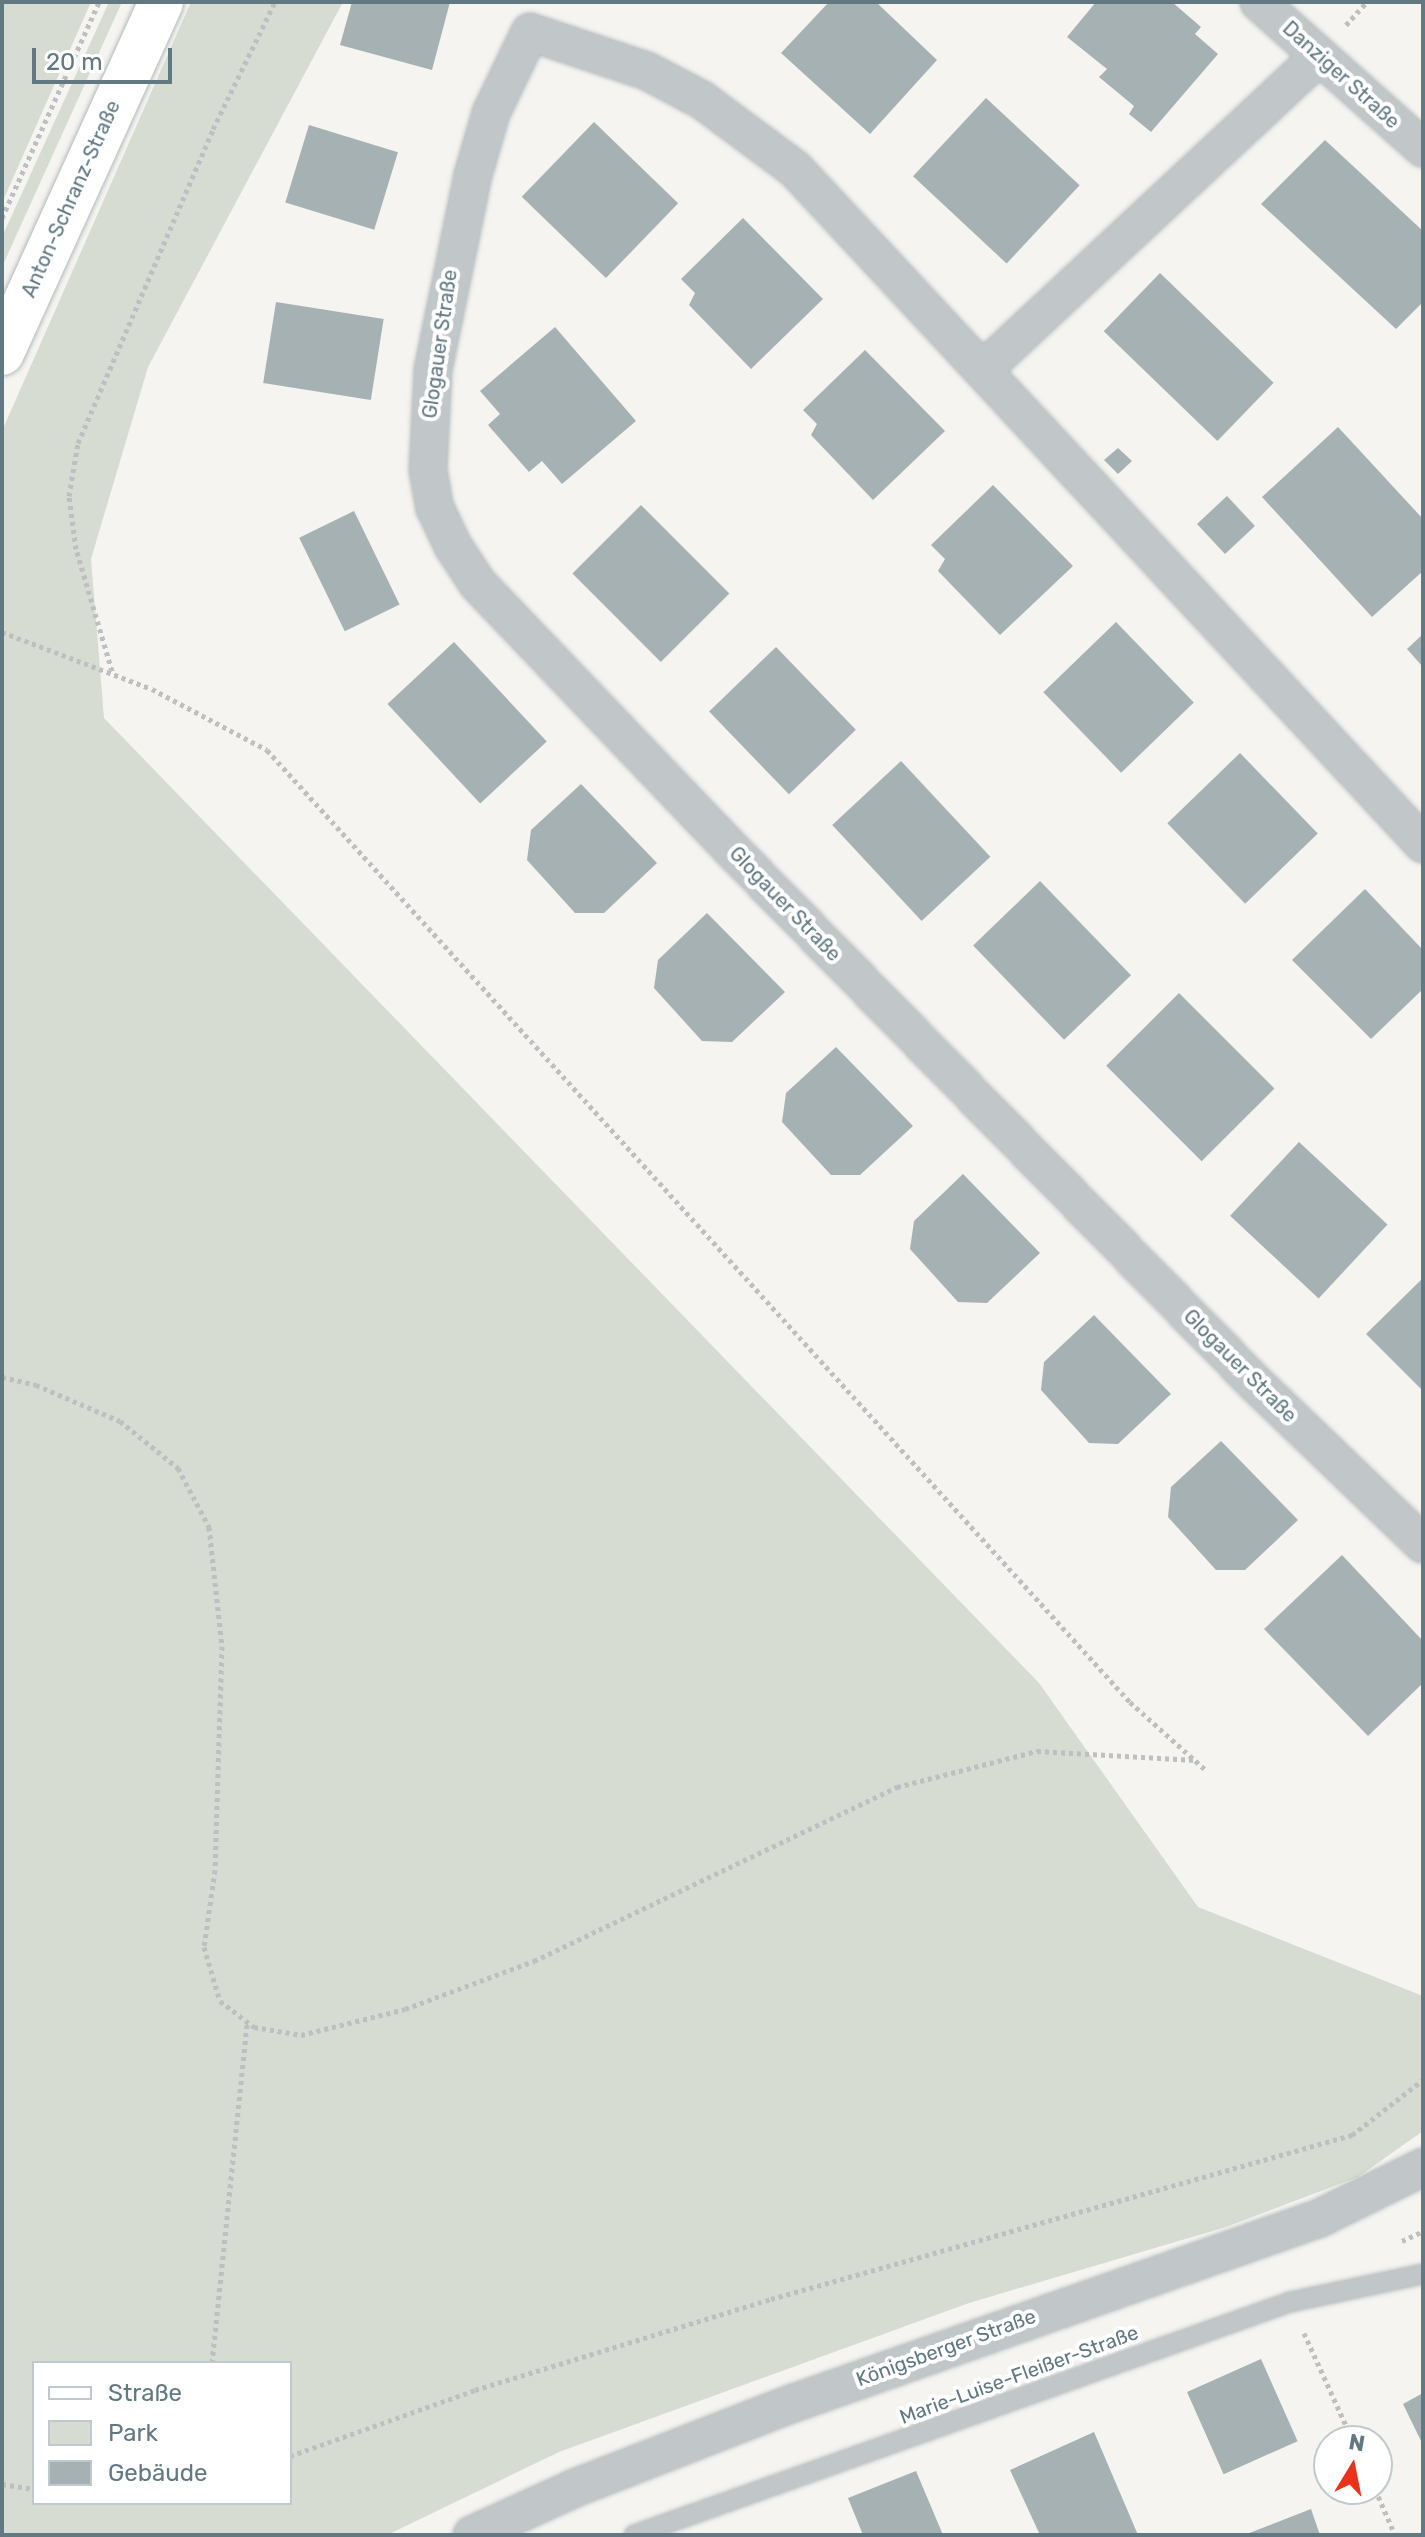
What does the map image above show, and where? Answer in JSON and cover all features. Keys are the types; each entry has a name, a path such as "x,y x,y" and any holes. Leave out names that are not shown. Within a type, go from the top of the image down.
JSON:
{"main road":[{"name":"Anton-Schranz-Straße","path":"2,353 161,2"}],"street":[{"name":"Danziger Straße","path":"1259,2 1423,148"},
{"name":"Glogauer Straße","path":"1423,844 985,368 795,169 757,136 647,71 530,32 491,113 457,239 428,427 435,508 478,584 1190,1316 1423,1544"},
{"path":"985,368 1319,56"},
{"name":"Königsberger Straße","path":"472,2535 575,2488 791,2404 1320,2218 1423,2167"}],"lane":[{"name":"Marie-Luise-Fleißer-Straße","path":"634,2535 1290,2302 1423,2274"}],"path":[{"path":"2,218 99,2"},
{"path":"112,672 76,549 69,496 78,443 213,129 275,2"},
{"path":"2,632 112,672 217,719 267,750 1130,1702 1207,1771"},
{"path":"2,1377 36,1385 120,1421 178,1468 209,1527 222,1646 215,1870 204,1947 220,2001 247,2022 301,2035 405,2009 534,1961 897,1787 1037,1751 1195,1760"},
{"path":"212,2361 247,2022"},
{"path":"292,2455 475,2390 771,2299 1352,2135 1423,2080"},
{"path":"1290,2302 1346,2425"},
{"path":"2,2484 32,2489"},
{"path":"1382,2505 1395,2535"}],"green space":[{"path":"2,2 91,2 2,203"},
{"path":"109,2 122,2 2,267 2,237"},
{"path":"191,2 343,2 148,367 91,559 104,718 1039,1683 1198,1907 1423,1996 1423,2131 1358,2177 1226,2227 969,2303 559,2452 387,2535 2,2535 2,431"}],"building":[{"path":"352,2 450,2 432,70 340,45"},
{"path":"829,2 876,2 937,60 870,134 781,53"},
{"path":"1096,2 1172,2 1201,27 1195,34 1218,54 1151,132 1129,114 1134,106 1099,77 1107,69 1067,37"},
{"path":"986,98 1080,185 1007,264 913,176"},
{"path":"594,122 678,203 606,278 522,197"},
{"path":"309,125 398,152 374,230 285,202"},
{"path":"1325,140 1423,231 1423,302 1396,329 1261,204"},
{"path":"743,218 823,299 751,369 689,305 695,293 681,279"},
{"path":"1160,273 1274,383 1217,441 1104,331"},
{"path":"276,302 384,319 371,400 263,383"},
{"path":"555,327 636,421 562,484 542,461 529,472 488,425 500,414 480,391"},
{"path":"865,350 945,431 873,500 811,435 817,424 803,410"},
{"path":"1338,427 1423,519 1423,571 1372,617 1262,497"},
{"path":"1118,448 1132,461 1118,474 1104,460"},
{"path":"993,485 1073,566 1000,635 938,571 945,559 931,545"},
{"path":"1227,496 1255,526 1225,554 1197,524"},
{"path":"641,505 729,593 661,662 572,574"},
{"path":"354,511 400,604 345,631 299,538"},
{"path":"1116,622 1194,703 1121,773 1043,692"},
{"path":"1423,634 1423,667 1407,649"},
{"path":"454,642 547,741 480,804 387,704"},
{"path":"776,647 856,730 789,794 709,712"},
{"path":"1240,753 1318,834 1245,904 1167,823"},
{"path":"901,761 990,857 922,921 832,825"},
{"path":"581,784 657,863 604,913 575,913 527,860 531,830"},
{"path":"1040,881 1131,975 1064,1040 973,946"},
{"path":"1365,889 1423,950 1423,989 1371,1039 1292,960"},
{"path":"707,913 785,992 732,1042 702,1041 654,988 658,960"},
{"path":"1179,993 1274,1088 1202,1161 1106,1066"},
{"path":"836,1047 913,1126 860,1175 831,1175 782,1122 786,1093"},
{"path":"1299,1142 1387,1225 1319,1298 1230,1216"},
{"path":"963,1174 1040,1253 987,1303 958,1302 910,1249 914,1221"},
{"path":"1423,1278 1423,1391 1366,1334"},
{"path":"1094,1315 1171,1394 1118,1444 1089,1443 1041,1390 1044,1362"},
{"path":"1221,1441 1298,1520 1245,1570 1216,1570 1168,1517 1171,1487"},
{"path":"1342,1555 1423,1641 1423,1683 1368,1736 1264,1629"},
{"path":"1261,2359 1298,2441 1224,2474 1187,2392"},
{"path":"1423,2393 1423,2445 1403,2404"},
{"path":"1094,2432 1138,2535 1040,2535 1010,2470"},
{"path":"916,2471 943,2535 863,2535 848,2498"},
{"path":"1311,2509 1320,2535 1244,2535"}]}
